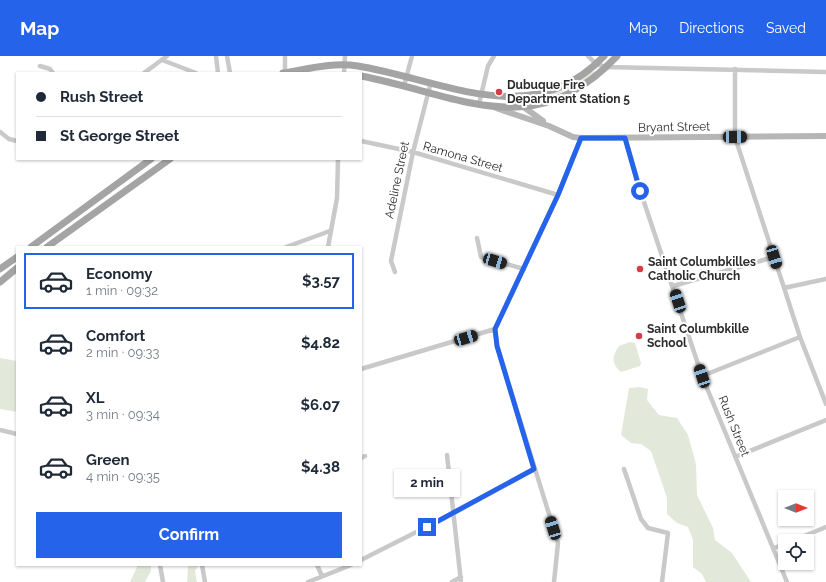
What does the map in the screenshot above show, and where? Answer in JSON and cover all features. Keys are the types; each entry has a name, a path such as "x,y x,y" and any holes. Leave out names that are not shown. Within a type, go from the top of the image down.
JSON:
{"main road":[{"path":"289,72 327,65 344,64 407,76 480,95 505,97 530,96 553,90 577,79 604,56"},
{"path":"362,76 479,104 504,108 523,107 562,98 596,77 617,56"},
{"path":"505,97 511,99 549,126"},
{"path":"537,118 536,112 541,104"},
{"path":"490,106 549,126"},
{"name":"Bryant Street","path":"549,126 573,137 581,138 826,136"},
{"path":"41,244 149,160"},
{"path":"48,246 169,160"},
{"path":"0,269 16,258"},
{"path":"0,282 16,269"}],"street":[{"path":"145,72 167,56"},
{"path":"284,72 285,56"},
{"path":"344,72 345,56"},
{"path":"404,86 412,56"},
{"path":"479,104 488,66 494,56"},
{"path":"588,56 596,64 606,67 826,70"},
{"path":"218,72 216,58 227,57 230,72"},
{"path":"162,60 193,72"},
{"path":"40,66 50,69 52,72"},
{"path":"735,69 735,137 800,337 826,404"},
{"name":"Adeline Street","path":"396,272 391,261 413,152 431,82"},
{"path":"0,132 9,139 16,141"},
{"path":"554,582 558,544 497,346 495,329 558,195 581,138"},
{"name":"Rush Street","path":"625,138 642,195 702,376 787,582"},
{"name":"Ramona Street","path":"362,141 413,152 558,195"},
{"path":"328,246 337,198 338,160"},
{"path":"289,246 330,231"},
{"path":"477,238 481,257 524,269"},
{"path":"673,286 774,257"},
{"path":"784,288 826,279"},
{"path":"362,369 495,329"},
{"path":"702,376 800,337"},
{"path":"735,457 826,420"},
{"path":"0,430 16,434"},
{"path":"447,455 461,579 452,582"},
{"path":"362,559 454,513 534,469"},
{"path":"624,469 641,518 648,528 668,533 662,582"},
{"path":"809,534 826,527"},
{"path":"774,548 778,547"},
{"path":"160,566 163,582"},
{"path":"202,566 204,582"},
{"path":"317,566 322,576"},
{"path":"308,582 348,566"}],"shaded area":[{"path":"593,71 595,72 578,86 542,100 541,96 563,89"},
{"path":"630,342 635,343 641,363 640,366 621,372 614,363 615,353 619,346"},
{"path":"0,358 16,361 16,412 0,409"},
{"path":"639,387 648,389 647,400 659,415 677,418 688,435 696,464 697,495 713,528 715,540 732,553 751,582 706,582 702,574 693,567 693,540 688,527 677,523 667,514 667,498 651,451 641,444 631,443 621,435 629,388"},
{"path":"138,566 151,566 151,571 145,582 130,582"},
{"path":"188,566 198,566 195,571 197,582 187,582"}],"place":[{"name":"Dubuque Fire Department Station 5","path":"499,92"},
{"name":"Saint Columbkilles Catholic Church","path":"640,269"},
{"name":"Saint Columbkille School","path":"639,336"}],"route":[{"path":"427,527 534,469 497,346 495,329 558,195 581,138 625,138 640,191"}]}
